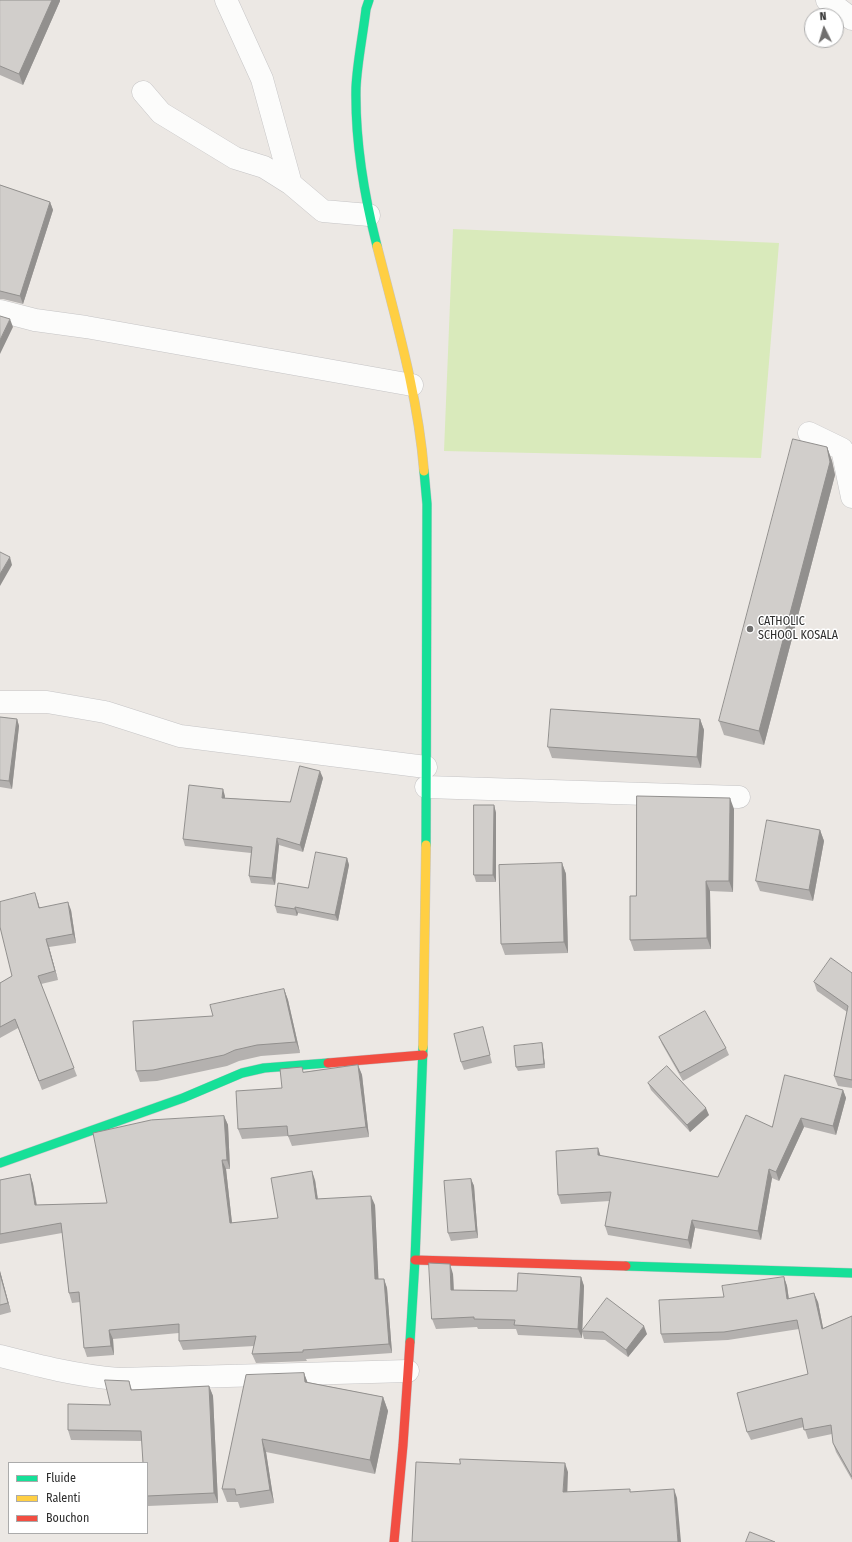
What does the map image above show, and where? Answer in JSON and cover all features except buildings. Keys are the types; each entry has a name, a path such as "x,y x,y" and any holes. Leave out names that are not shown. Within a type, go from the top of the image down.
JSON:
{"main road":[{"path":"369,0 366,9 356,87 357,141 369,215 412,385 422,442 427,504 423,1055 415,1260 403,1445 394,1542"},
{"path":"0,1163 184,1098 242,1073 264,1068 423,1055"},
{"path":"415,1260 852,1273"}],"street":[{"path":"226,0 262,79 291,184"},
{"path":"827,0 852,19"},
{"path":"143,92 161,113 235,158 264,167 291,184 323,211 369,215"},
{"path":"0,312 35,320 86,327 412,385"},
{"path":"809,433 842,449 852,497"},
{"path":"0,702 47,702 105,712 180,736 426,777 740,797"},
{"path":"0,1356 95,1377 119,1379 408,1371"}],"green space":[{"path":"453,229 779,243 761,458 444,451"}],"traffic: fast":[{"path":"369,0 366,9 358,69 356,108 364,188 377,246"},
{"path":"424,471 427,504 426,845"},
{"path":"410,1342 415,1260 423,1047"},
{"path":"0,1163 183,1098 242,1073 264,1068 328,1063"},
{"path":"626,1266 852,1273"}],"traffic: slow":[{"path":"377,246 412,386 424,471"},
{"path":"423,1047 426,845"}],"traffic: jam":[{"path":"328,1063 423,1055"},
{"path":"415,1260 626,1266"},
{"path":"394,1542 403,1445 410,1342"}],"place":[{"name":"CATHOLIC SCHOOL KOSALA","path":"750,629"}]}
